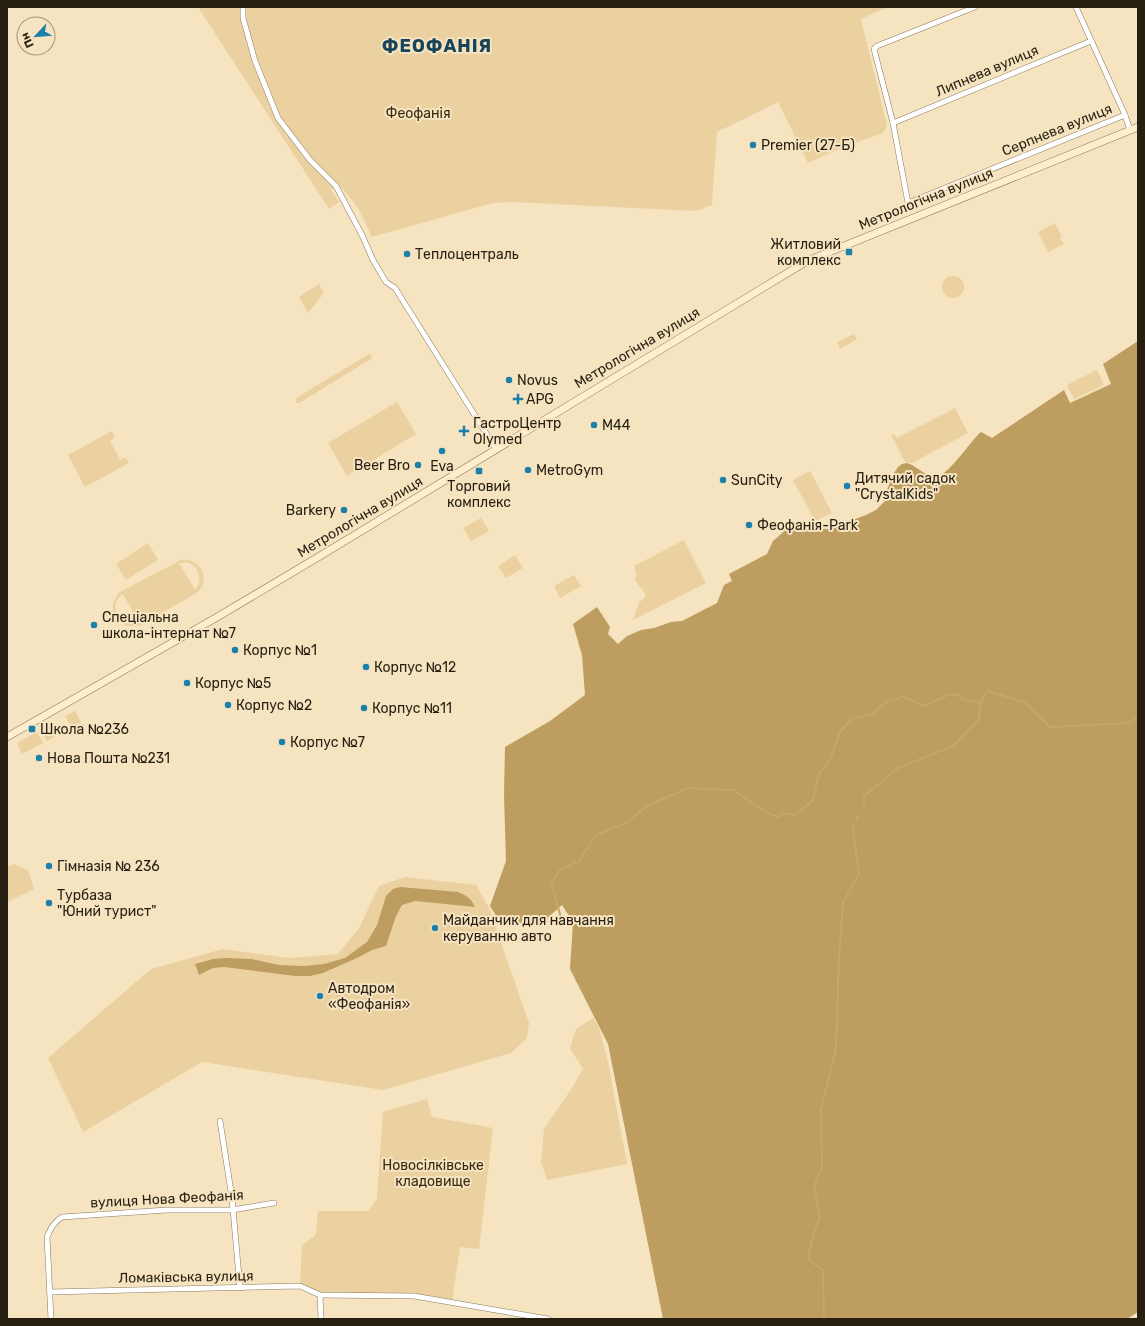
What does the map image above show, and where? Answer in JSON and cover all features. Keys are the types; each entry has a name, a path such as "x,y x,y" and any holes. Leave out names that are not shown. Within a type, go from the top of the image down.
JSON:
{"street":[{"path":"243,7 243,18 255,61 278,118 310,160 336,186 373,260 386,282 395,288 496,449"},
{"path":"893,123 874,51 877,46 975,7"},
{"path":"1076,7 1125,115 1130,130"},
{"name":"Липнева вулиця","path":"893,123 1091,41"},
{"name":"Серпнева вулиця","path":"893,123 907,202 910,203 1125,115"},
{"name":"Метрологічна вулиця","path":"7,737 314,560 799,266 1138,127"},
{"path":"220,1121 232,1198 240,1288"},
{"name":"вулиця Нова Феофанія","path":"50,1292 47,1237 55,1221 62,1218 167,1210 232,1210 274,1203"},
{"name":"Ломаківська вулиця","path":"50,1292 300,1286 320,1295"},
{"path":"50,1292 51,1319"},
{"path":"321,1319 320,1295 414,1296 548,1319"}],"green space":[{"name":"Феофанія","path":"198,7 888,7 861,19 887,126 883,133 845,146 808,163 778,102 717,132 712,205 696,211 513,202 493,203 372,237 358,208 339,184 331,190 339,202 329,209"},
{"path":"1055,223 1062,237 1060,238 1064,244 1048,252 1038,232"},
{"path":"953,276 961,279 964,287 961,295 953,298 945,295 942,287 945,279"},
{"path":"319,284 324,293 308,313 299,297"},
{"path":"854,334 857,339 840,349 837,342"},
{"path":"369,354 372,356 371,359 299,403 296,403 296,398"},
{"path":"1097,370 1104,385 1074,399 1067,385"},
{"path":"397,402 416,434 347,476 328,443"},
{"path":"955,408 968,433 912,463 905,462 891,435 894,434 897,438"},
{"path":"112,431 115,438 110,441 120,460 126,457 129,463 85,487 68,455"},
{"path":"810,471 832,513 815,521 793,480"},
{"path":"481,518 489,531 471,541 463,528"},
{"path":"684,540 706,583 633,620 639,602 645,597 644,591 635,580 636,574 634,566"},
{"path":"148,543 158,560 126,580 116,564"},
{"path":"515,555 523,568 506,578 498,566"},
{"path":"181,560 194,562 202,570 204,581 198,592 139,626 127,626 119,622 113,613 113,603 118,593","holes":["186,562 194,566 199,573 200,578 198,586 195,590 179,563","123,594 138,621 138,622 126,622 117,614 116,604 118,598"]},
{"path":"574,575 581,586 560,598 554,586"},
{"path":"75,711 81,722 71,727 65,716"},
{"path":"54,724 59,734 47,741 41,731"},
{"path":"37,732 43,743 22,754 17,743"},
{"path":"14,864 28,870 34,889 7,902 7,867"},
{"name":"Автодром «Феофанія»","path":"405,877 476,885 489,908 529,1023 527,1038 511,1053 383,1090 202,1062 83,1132 48,1058 151,969 223,949 288,958 338,954 359,928 379,886"},
{"path":"593,1018 599,1028 607,1057 627,1164 547,1180 541,1162 544,1129 583,1069 570,1048 576,1029"},
{"name":"Новосілківське кладовище","path":"427,1099 432,1117 493,1128 479,1249 460,1247 452,1302 414,1296 320,1295 300,1286 302,1245 316,1235 318,1211 368,1211 377,1199 383,1112"}],"shaded area":[{"path":"1138,341 1138,1312 1127,1319 663,1319 608,1044 570,969 573,922 562,905 545,920 502,925 490,906 506,861 504,794 505,747 550,721 585,695 582,655 573,624 597,607 610,627 608,634 618,644 627,636 641,630 654,628 671,622 682,621 717,603 724,585 732,581 729,574 767,554 773,541 788,528 828,529 876,510 886,500 887,490 894,473 902,464 907,463 912,465 932,478 938,477 958,459 981,432 992,438 1064,390 1070,403 1111,384 1103,364"},
{"path":"400,887 458,892 472,901 475,907 415,901 402,905 396,916 386,946 372,950 323,973 310,976 295,976 224,967 213,968 199,975 195,964 213,959 252,959 279,965 304,966 324,964 345,958 367,942 377,925 386,896 393,889"}],"waterway":[{"path":"562,921 551,883 559,871 579,861 596,835 626,823 647,806 688,788 733,790 767,813 778,817 784,813 795,815 813,800 819,774 830,760 840,732 852,718 873,715 878,708 889,700 892,701 902,696 924,706 950,694 959,695 961,699 981,703 987,691 1024,702 1050,727 1129,723 1138,717"},
{"path":"864,804 864,796 898,768 953,746 979,719 981,703"},
{"path":"856,821 858,815"},
{"path":"824,1319 823,1270 808,1260 813,1235 820,1217 814,1186 822,1169 821,1110 836,1049 839,959 843,903 859,873 853,831 854,827"}],"place":[{"name":"Premier (27-Б)","path":"753,145"},
{"name":"Житловий комплекс","path":"849,252"},
{"name":"Теплоцентраль","path":"407,254"},
{"name":"Novus","path":"509,380"},
{"name":"APG","path":"518,399"},
{"name":"M44","path":"594,425"},
{"name":"ГастроЦентр Olymed","path":"464,431"},
{"name":"Eva","path":"442,451"},
{"name":"Beer Bro","path":"418,465"},
{"name":"MetroGym","path":"528,470"},
{"name":"Торговий комплекс","path":"479,471"},
{"name":"SunCity","path":"723,480"},
{"name":"Дитячий садок \"CrystalKids\"","path":"847,486"},
{"name":"Barkery","path":"344,510"},
{"name":"Феофанія-Park","path":"749,525"},
{"name":"Спеціальна школа-інтернат №7","path":"94,625"},
{"name":"Корпус №1","path":"235,650"},
{"name":"Корпус №12","path":"366,667"},
{"name":"Корпус №5","path":"187,683"},
{"name":"Корпус №2","path":"228,705"},
{"name":"Корпус №11","path":"364,708"},
{"name":"Школа №236","path":"32,729"},
{"name":"Корпус №7","path":"282,742"},
{"name":"Нова Пошта №231","path":"39,758"},
{"name":"Гімназія № 236","path":"49,866"},
{"name":"Турбаза \"Юний турист\"","path":"49,903"},
{"name":"Майданчик для навчання керуванню авто","path":"435,928"},
{"name":"Автодром «Феофанія»","path":"320,996"}],"district":[{"name":"ФЕОФАНІЯ","path":"437,46"}]}
